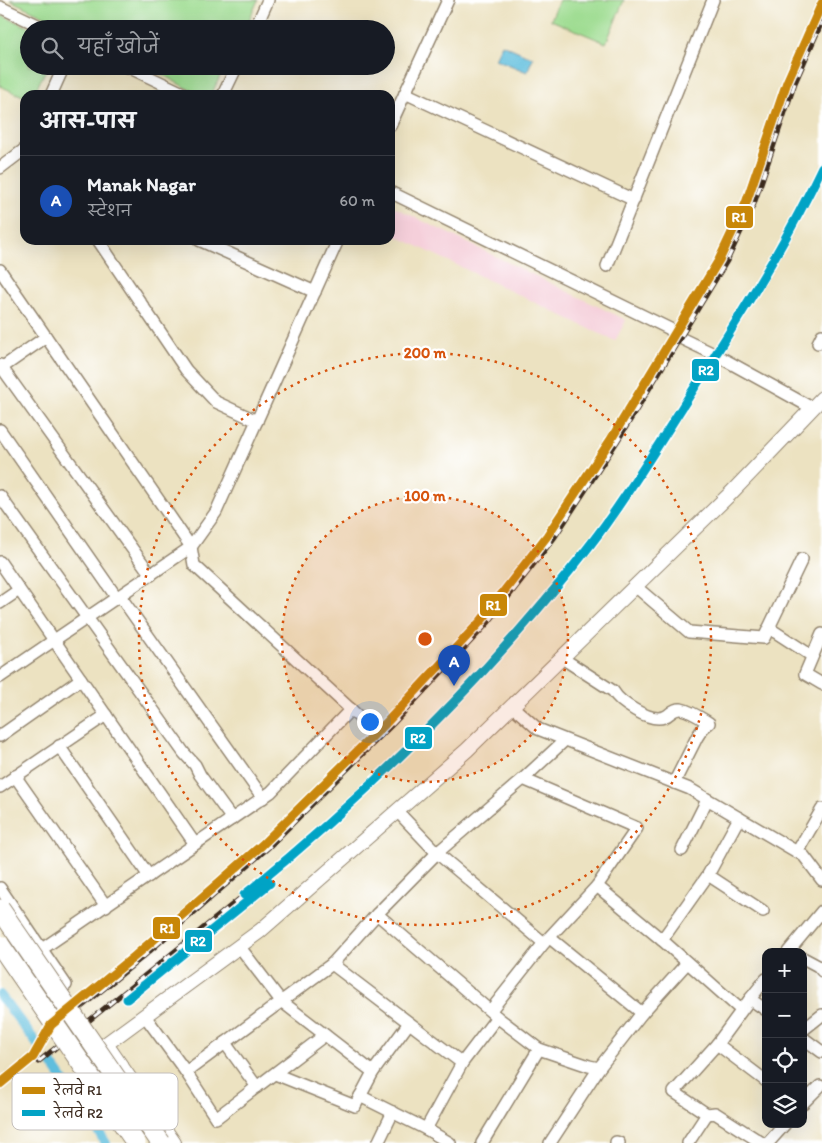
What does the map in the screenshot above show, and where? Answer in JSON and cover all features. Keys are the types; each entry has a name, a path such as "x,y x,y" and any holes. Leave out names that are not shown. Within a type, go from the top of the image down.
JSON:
{"highway":[{"path":"0,909 113,1073"},
{"path":"0,945 88,1073"},
{"path":"127,1130 136,1143"},
{"path":"152,1130 161,1143"}],"street":[{"path":"259,20 268,0"},
{"path":"395,115 448,0"},
{"path":"607,266 713,0"},
{"path":"0,7 27,20"},
{"path":"53,90 60,75"},
{"path":"145,75 176,90"},
{"path":"226,90 233,75"},
{"path":"405,93 634,200"},
{"path":"0,168 20,153"},
{"path":"395,194 670,329 674,335 716,355 812,408"},
{"path":"101,245 186,370 216,402 257,422"},
{"path":"210,245 315,292"},
{"path":"0,677 191,547 216,512 336,245"},
{"path":"0,270 191,547 194,565 371,728"},
{"path":"46,337 0,367 151,575"},
{"path":"126,1073 106,1044 260,931 467,750 731,493 822,398"},
{"path":"0,430 263,798"},
{"path":"0,496 232,819"},
{"path":"636,586 689,632 764,638 802,559"},
{"path":"0,562 195,844"},
{"path":"0,603 19,590"},
{"path":"769,628 812,656"},
{"path":"822,636 805,674 822,684"},
{"path":"562,658 613,691 617,698 631,708 644,714 658,718 666,717 673,710 680,709 694,714 709,723 696,738 694,746 674,783"},
{"path":"0,736 81,679"},
{"path":"512,706 538,729 564,741 690,789 804,856 822,880"},
{"path":"42,949 271,792 350,709"},
{"path":"0,787 106,715"},
{"path":"186,1072 332,964 377,914 437,853 564,741"},
{"path":"60,746 149,876"},
{"path":"15,776 106,906"},
{"path":"426,1129 462,1063 494,1014 547,940 596,886 637,828 522,779"},
{"path":"682,850 708,800"},
{"path":"797,852 822,809"},
{"path":"397,811 437,853 642,1013"},
{"path":"662,940 708,875 739,818"},
{"path":"708,875 764,912"},
{"path":"596,886 662,940 741,1010"},
{"path":"0,888 66,985"},
{"path":"793,948 822,911"},
{"path":"377,914 494,1014 540,1049 598,1068"},
{"path":"239,946 281,1001 372,1072"},
{"path":"807,960 818,966 822,971"},
{"path":"550,1143 598,1068 642,1013 687,963"},
{"path":"332,964 462,1063"},
{"path":"762,984 717,1044 674,1092 707,1114 716,1113 761,1142 780,1128"},
{"path":"750,998 762,1007"},
{"path":"807,1027 822,1015"},
{"path":"144,1016 186,1072 216,1118 325,1035"},
{"path":"275,1074 355,1106 372,1072 409,1023"},
{"path":"807,1041 822,1052"},
{"path":"225,1043 257,1087"},
{"path":"717,1044 762,1079"},
{"path":"482,1143 540,1049"},
{"path":"807,1099 821,1085"},
{"path":"360,1096 450,1143"},
{"path":"378,1143 393,1112"},
{"path":"688,1143 707,1114"},
{"path":"165,1130 174,1143"}],"shaded area":[{"path":"395,207 626,320 615,341 395,235"}],"green space":[{"path":"10,0 258,0 249,20 52,20"},
{"path":"559,0 624,0 606,43 551,20"},
{"path":"0,15 20,23 20,75 43,75 36,90 20,90 20,95 0,86"},
{"path":"163,75 221,75 213,90 190,90"}],"water":[{"path":"502,44 533,58 527,72 495,59"}],"waterway":[{"path":"0,995 38,1045"},
{"path":"52,1064 58,1073"},
{"path":"97,1130 106,1143"}],"railway":[{"path":"58,1026 143,957 269,847 393,724 489,622 555,537 617,442 727,261 754,204 795,83 822,22"},
{"path":"38,1062 302,848 418,739 493,662 556,588 605,525 740,317 805,203 822,167"}],"rail line":[{"name":"R1","path":"13,1073 33,1057 51,1025 135,956 262,845 386,723 481,621 547,536 610,441 719,260 746,203 787,82 822,3"},
{"name":"R2","path":"244,895 322,829 434,723 503,649 581,557 654,453 733,327 780,248 822,167"},
{"name":"R2","path":"127,999 270,883"},
{"name":"R1","path":"0,1084 12,1074"}],"place":[{"name":"Manak Nagar","path":"454,686"}]}
